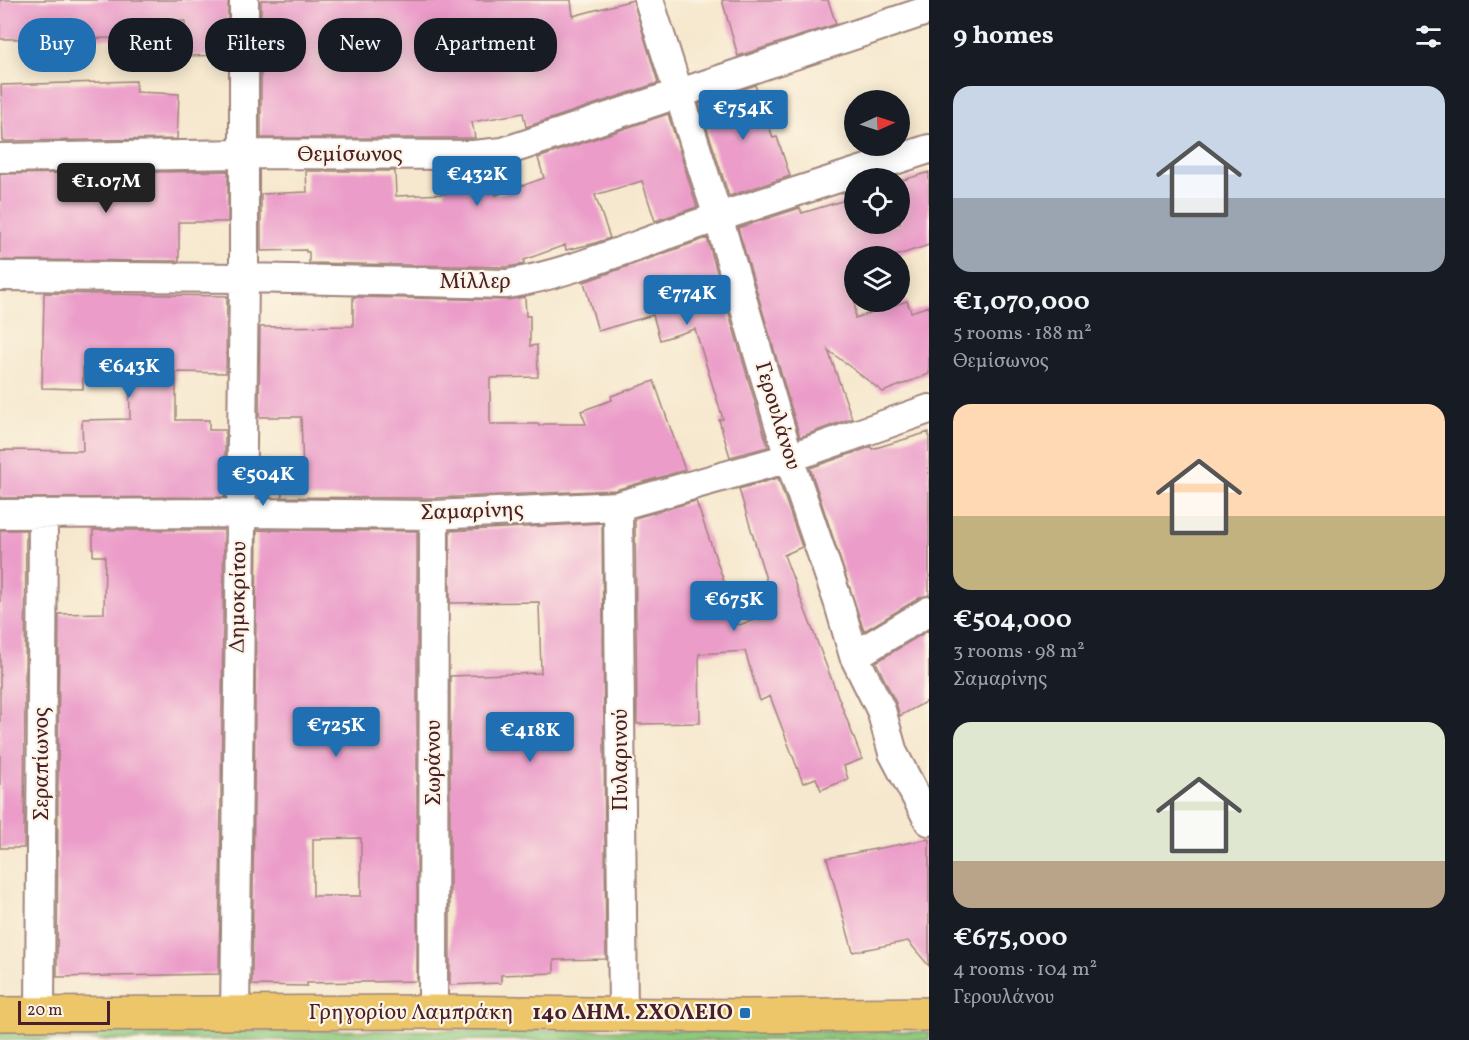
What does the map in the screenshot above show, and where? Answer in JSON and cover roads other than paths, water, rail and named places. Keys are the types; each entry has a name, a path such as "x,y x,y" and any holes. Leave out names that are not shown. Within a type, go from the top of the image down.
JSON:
{"main road":[{"name":"Γρηγορίου Λαμπράκη","path":"0,1014 433,1012 746,1016 929,1014"}],"street":[{"name":"Δημοκρίτου","path":"235,1014 244,278 244,0"},
{"name":"Γερουλάνου","path":"649,0 718,217 789,458 839,604 854,656 881,710 893,753 929,821"},
{"name":"Θεμίσωνος","path":"0,158 244,154 473,155 503,152 929,10"},
{"name":"Μίλλερ","path":"0,276 244,278 507,284 561,271 718,217 929,149"},
{"name":"Σαμαρίνης","path":"0,514 434,515 618,506 789,458 929,409"},
{"name":"Πυλαρινού","path":"618,506 623,1013"},
{"name":"Σεραπίωνος","path":"40,1014 43,514"},
{"name":"Σωράνου","path":"433,1012 434,515"},
{"path":"854,656 929,611"}],"place":[{"name":"14ο ΔΗΜ. ΣΧΟΛΕΙΟ","path":"745,1013"}]}
